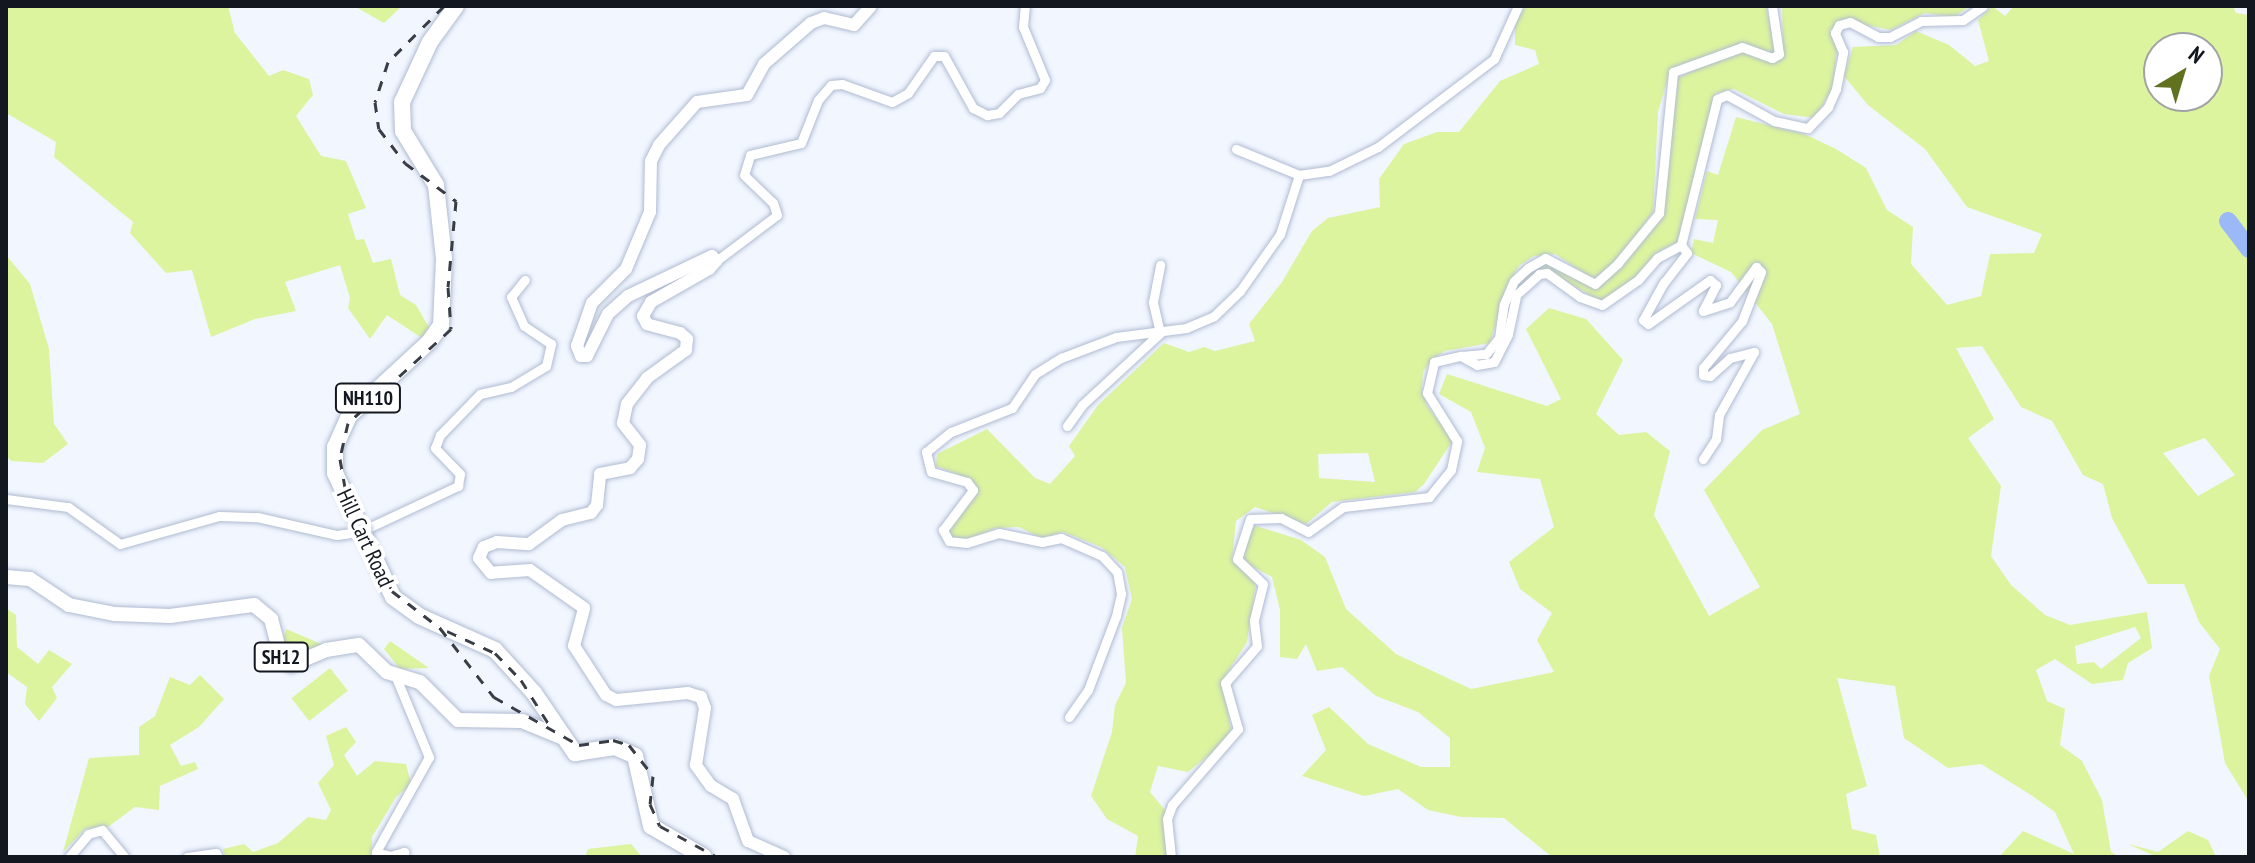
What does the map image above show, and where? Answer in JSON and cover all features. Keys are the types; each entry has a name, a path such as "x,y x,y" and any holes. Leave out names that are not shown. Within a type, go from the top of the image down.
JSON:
{"highway":[{"name":"Hill Cart Road","path":"456,6 430,42 402,102 403,131 436,185 444,259 441,325 430,341 349,416 340,432 335,473 393,597 419,616 495,650 534,693 561,737"},
{"path":"561,737 575,753 615,747 635,756 651,826 704,857"}],"main road":[{"path":"716,261 706,256 628,296 608,314 594,349 581,356 580,331 592,303 626,269 650,212 651,161 666,136 697,102 747,95 764,64 811,23 824,18 854,25 871,6"},
{"path":"716,261 651,302 643,316 647,324 687,339 686,350 647,378 627,404 623,423 640,445 638,459 630,468 600,474 597,505 591,513 562,520 529,544 497,542 484,547 479,558 491,573 530,570 584,608 574,646 606,695 616,700 688,693 701,697 705,708 696,765 711,786 733,799 748,841 784,857"},
{"name":"SH12","path":"6,577 30,579 69,605 115,614 170,616 254,605 271,619 284,662 298,665 326,650 359,645 395,675 420,682 458,720 522,721 561,737"}],"street":[{"path":"716,261 777,215 773,203 744,175 750,155 801,143 818,100 831,85 842,84 892,102 908,93 934,56 944,56 973,108 987,115 999,113 1018,94 1040,88 1045,80 1023,27 1025,6"},
{"path":"1236,149 1299,175 1329,171 1378,147 1494,59 1518,6"},
{"path":"1171,857 1167,819 1172,805 1238,729 1225,683 1257,646 1254,620 1263,584 1237,559 1250,519 1281,518 1308,532 1343,507 1429,497 1451,470 1457,441 1431,403 1429,376 1434,362 1486,354 1499,338 1504,304 1514,281 1545,258 1595,284 1618,263 1659,213 1673,72 1742,47 1772,58 1779,54 1772,6"},
{"path":"1461,356 1477,365 1494,362 1508,334 1516,295 1539,274 1547,273 1580,297 1602,305 1630,288 1657,258 1681,245 1717,99 1727,95 1774,121 1808,128 1828,107 1836,89 1843,52 1835,33 1839,25 1850,22 1878,37 1890,37 1921,21 1963,20 1983,6"},
{"path":"1069,717 1088,690 1116,616 1121,594 1117,572 1102,556 1061,538 1042,542 999,533 967,543 949,541 943,530 947,520 973,490 967,482 931,472 926,452 951,432 1012,408 1035,374 1061,358 1116,337 1160,333 1214,316 1240,291 1280,234 1299,175"},
{"path":"1681,245 1687,253 1664,282 1643,320 1648,324 1710,280 1716,285 1703,311 1730,302 1756,267 1761,272 1742,321 1703,368 1703,375 1710,376 1730,358 1754,352 1719,415 1716,439 1703,459"},
{"path":"1160,265 1153,302 1160,333"},
{"path":"6,499 68,507 120,544 236,515 337,535 362,530 458,486 460,474 435,448 440,435 480,394 511,387 546,366 551,344 524,326 511,297 525,280"},
{"path":"1067,426 1160,333"},
{"path":"395,675 429,757 376,852 390,856 404,852 401,857"},
{"path":"69,857 88,834 102,830 125,857"},
{"path":"187,857 216,853 218,857"}],"green space":[{"path":"6,6 228,6 235,33 269,76 283,70 309,79 313,95 296,116 321,156 346,161 366,208 348,214 356,240 364,239 373,263 391,259 400,295 416,305 430,329 422,338 387,315 370,339 348,308 350,298 340,265 285,282 296,311 255,319 211,337 192,270 166,273 130,233 133,222 54,157 56,142 6,113"},
{"path":"354,6 402,6 384,23"},
{"path":"1526,6 1766,6 1775,52 1769,56 1742,43 1670,70 1658,112 1653,212 1618,261 1593,279 1555,254 1534,256 1519,266 1508,284 1490,343 1445,351 1431,360 1423,372 1422,390 1427,406 1453,440 1424,484 1415,492 1332,502 1306,524 1255,507 1236,521 1232,559 1255,579 1255,589 1247,642 1222,681 1231,729 1224,743 1188,772 1158,766 1150,792 1165,810 1167,857 1135,857 1138,836 1107,819 1091,796 1112,732 1115,705 1126,683 1122,628 1132,599 1125,567 1101,547 1063,532 1041,538 1019,527 995,528 967,540 951,539 948,529 978,494 970,479 936,466 937,454 987,429 1035,478 1050,484 1075,456 1069,446 1098,405 1164,343 1189,352 1204,347 1215,351 1255,341 1249,324 1282,282 1312,231 1328,218 1380,207 1379,179 1404,144 1437,132 1459,132 1500,81 1539,64 1535,50 1515,45 1515,23","holes":["1368,453 1375,482 1319,478 1318,454"]},
{"path":"1782,6 1970,6 1954,17 1925,13 1891,30 1839,20 1830,30 1837,50 1832,89 1815,118 1784,114 1734,89 1716,93 1679,241 1657,252 1637,280 1600,301 1549,271 1513,295 1518,282 1534,267 1546,263 1594,287 1618,270 1664,205 1675,80 1711,60 1744,50 1774,61 1783,56"},
{"path":"1992,6 2005,16 2014,6 2233,6 2236,13 2249,15 2249,802 2225,763 2209,676 2220,649 2199,622 2184,584 2148,584 2112,518 2103,484 2083,475 2052,421 2021,407 1982,346 1956,348 1994,419 1968,438 2001,486 1991,556 2011,585 2045,615 2070,625 2147,612 2152,648 2128,663 2123,680 2092,684 2055,659 2036,670 2047,701 2065,709 2060,745 2082,761 2102,800 2111,852 2119,857 1999,857 2023,831 2074,854 2055,812 2031,795 1981,764 1948,768 1904,738 1895,686 1837,678 1867,786 1846,794 1852,829 1876,835 1880,857 1552,857 1504,818 1461,817 1428,810 1398,789 1364,796 1302,776 1326,750 1312,715 1329,707 1368,744 1421,767 1450,767 1450,738 1418,712 1376,696 1342,667 1317,671 1306,644 1297,659 1280,657 1280,610 1272,577 1242,561 1244,535 1256,526 1301,540 1325,557 1346,609 1396,654 1471,689 1554,672 1537,640 1552,613 1520,589 1509,562 1554,527 1540,479 1477,472 1485,448 1471,412 1439,394 1447,374 1547,406 1561,399 1526,329 1549,308 1586,319 1623,360 1596,414 1619,435 1646,432 1670,451 1654,515 1709,616 1760,587 1704,490 1762,430 1800,414 1772,324 1731,272 1691,253 1694,239 1713,243 1718,220 1695,219 1707,171 1718,175 1736,117 1804,134 1866,168 1887,210 1913,227 1911,264 1947,305 1981,296 1990,254 2034,253 2042,234 1967,207 1925,149 1868,105 1844,76 1853,47 1896,45 1916,31 1949,45 1975,66 1989,61 1978,20","holes":["2205,438 2235,475 2198,496 2163,453","2135,627 2141,638 2101,669 2094,662 2077,664 2075,646"]},
{"path":"6,255 30,284 49,349 54,424 68,444 43,463 11,461 6,455"},
{"path":"1513,296 1505,336 1493,358 1477,360 1492,351"},
{"path":"7,609 16,615 17,647 38,664 49,650 72,664 52,687 57,698 39,721 25,704 27,687 6,672"},
{"path":"286,629 326,646 296,661 287,656 282,642"},
{"path":"390,641 429,668 400,669 384,649"},
{"path":"330,668 348,691 309,721 291,698"},
{"path":"200,675 224,699 199,727 170,745 181,766 195,762 198,769 160,786 159,810 135,807 108,827 85,829 63,852 89,758 139,755 139,727 155,716 170,677 190,685"},
{"path":"346,727 356,742 344,755 357,776 375,761 406,764 411,784 396,797 372,837 372,857 225,857 223,849 244,844 253,852 278,843 308,817 326,820 331,810 318,783 334,765 326,736"},
{"path":"2188,831 2208,840 2216,857 2157,857 2128,844 2158,852"},
{"path":"631,844 642,857 585,857 588,849"}],"waterway":[{"path":"2228,221 2249,249"}],"railway":[{"path":"444,6 388,62 375,102 379,129 405,163 456,201 448,287 451,329 348,423 340,459 345,488 392,591 440,628 494,697 579,745 613,740 629,745 653,776 650,804 660,826 717,857"},
{"path":"447,631 495,653 521,680 550,726"}]}
